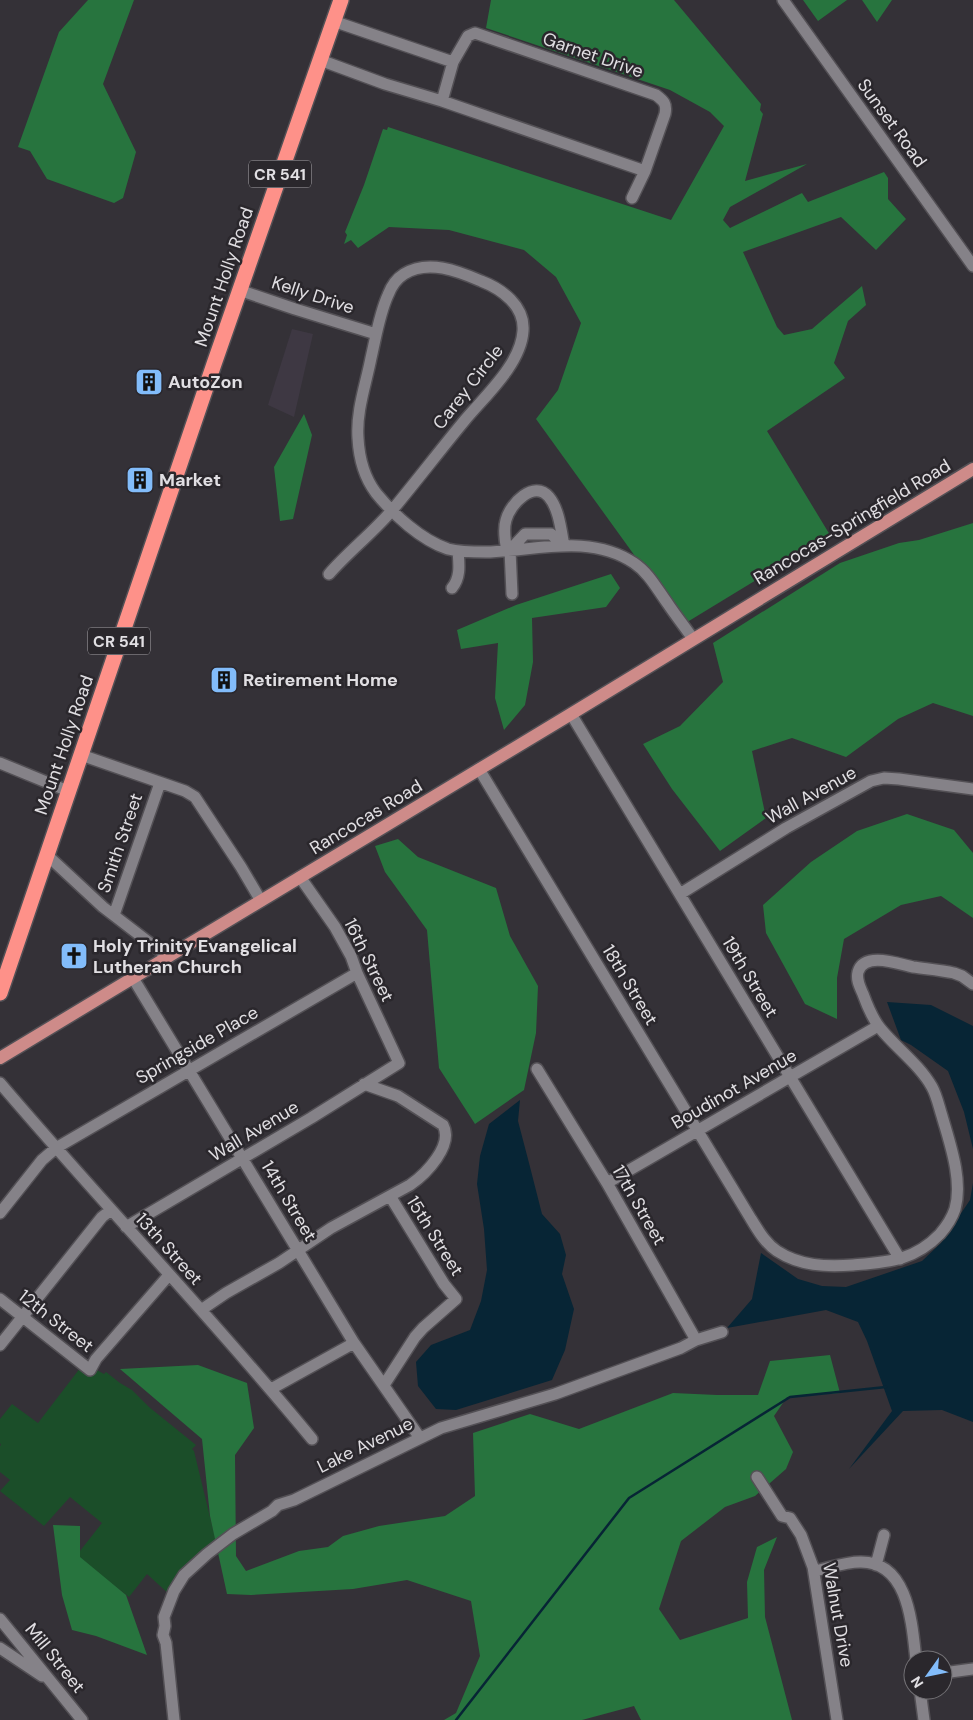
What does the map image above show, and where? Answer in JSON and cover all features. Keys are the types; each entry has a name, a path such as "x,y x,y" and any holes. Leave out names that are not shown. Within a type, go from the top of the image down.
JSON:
{"highway":[{"name":"Mount Holly Road","path":"0,993 303,105 341,0"}],"main road":[{"name":"Rancocas-Springfield Road","path":"749,605 973,469"},
{"name":"Rancocas Road","path":"0,1058 749,605"}],"street":[{"name":"Sunset Road","path":"783,0 973,266"},
{"path":"334,21 453,62"},
{"name":"Garnet Drive","path":"442,102 453,62 468,36 475,33 656,95 666,105 665,114 645,171 632,198"},
{"path":"320,60 645,171"},
{"name":"Carey Circle","path":"329,574 393,510 502,376 517,354 524,328 520,312 510,299 497,288 455,271 442,268 430,267 411,270 396,281 386,298 364,387 357,431 360,459 370,484 393,510 427,539 443,547 458,551 582,546 615,553 634,563 652,579 693,639"},
{"name":"Kelly Drive","path":"240,290 376,334"},
{"path":"512,594 505,527 507,515 521,497 535,491 546,494 552,501 556,511 564,546"},
{"path":"452,588 456,582 459,570 458,551"},
{"name":"19th Street","path":"571,714 900,1259"},
{"path":"81,755 185,791 200,801 261,901"},
{"path":"0,763 68,791"},
{"name":"18th Street","path":"479,769 751,1219 770,1246 782,1254 807,1264 827,1266 880,1263 911,1256 925,1248 943,1231 955,1209 957,1191 946,1131 932,1088 918,1068 878,1026 868,1008 858,981 860,968 870,961 886,960 914,967 946,971 962,976 973,984"},
{"name":"Wall Avenue","path":"680,894 786,828 871,782 884,778 899,779 973,789"},
{"name":"Smith Street","path":"114,914 160,783"},
{"path":"47,855 80,888 168,957"},
{"name":"16th Street","path":"300,877 335,927 351,956 357,973 399,1062"},
{"name":"Springside Place","path":"0,1213 42,1160 56,1148 357,973"},
{"name":"14th Street","path":"133,978 354,1342 420,1438"},
{"name":"Boudinot Avenue","path":"607,1183 878,1026"},
{"name":"Wall Avenue","path":"126,1227 242,1159 399,1062"},
{"name":"17th Street","path":"537,1069 607,1183 696,1340"},
{"name":"13th Street","path":"0,1083 271,1388 312,1438"},
{"path":"201,1310 226,1293 279,1263 338,1224 418,1180 429,1169 444,1143 446,1130 439,1121 398,1096 364,1084"},
{"name":"15th Street","path":"384,1385 415,1336 456,1299 444,1284 390,1196"},
{"path":"0,1345 102,1217 111,1210"},
{"name":"12th Street","path":"0,1299 90,1370 96,1359 169,1275"},
{"name":"Lake Avenue","path":"174,1720 166,1643 162,1635 165,1626 164,1617 174,1591 184,1575 233,1534 272,1511 278,1504 294,1500 441,1428 546,1397 640,1364 696,1340 722,1332"},
{"path":"271,1388 354,1342"},
{"name":"Walnut Drive","path":"757,1477 782,1516 790,1518 798,1529 808,1550 814,1571 838,1720"},
{"path":"876,1565 884,1536"},
{"path":"814,1571 855,1562 876,1565 887,1571 897,1581 904,1594 909,1610 915,1650"},
{"name":"Mill Street","path":"0,1619 82,1720"},
{"path":"0,1648 50,1681"},
{"path":"953,1672 973,1669"},
{"path":"921,1700 924,1720"}],"shaded area":[{"path":"292,329 313,334 294,417 268,405"}],"green space":[{"path":"88,0 134,0 103,84 136,152 123,198 114,203 47,179 30,151 18,147 59,32"},
{"path":"491,0 674,0 761,104 760,110 763,114 745,181 807,164 730,207 723,220 730,228 802,193 808,202 884,172 888,178 888,199 906,219 876,250 841,217 743,252 777,327 784,335 812,329 862,286 866,305 848,321 834,363 845,378 767,431 830,535 684,624 536,419 558,390 581,323 556,277 524,250 449,230 389,227 358,248 351,240 344,244 347,235 345,232 364,185 383,129 387,130 388,127 671,220 724,126 710,112 670,90 486,28"},
{"path":"803,0 847,0 818,21"},
{"path":"862,0 892,0 877,22"},
{"path":"304,414 312,435 293,519 280,521 274,467"},
{"path":"973,523 973,716 933,703 898,719 846,757 792,738 752,751 766,818 720,851 672,789 643,744 680,726 723,682 713,643 840,563 899,543 919,540"},
{"path":"611,574 620,588 606,607 532,618 533,662 525,705 504,730 495,698 498,643 461,649 457,630 516,605"},
{"path":"907,814 954,830 973,853 973,918 941,896 901,905 844,939 837,978 837,1019 805,1004 766,933 763,905 811,862 857,831"},
{"path":"398,839 418,857 496,888 510,936 538,986 536,1033 524,1090 475,1124 439,1068 427,930 385,872 375,846"},
{"path":"830,1355 840,1393 787,1397 774,1416 793,1452 786,1469 755,1496 725,1507 681,1541 659,1609 680,1640 748,1618 747,1582 757,1547 777,1537 764,1570 765,1617 792,1720 641,1720 634,1706 582,1720 444,1720 456,1713 480,1656 471,1601 407,1580 353,1589 251,1595 227,1594 210,1516 202,1439 120,1369 198,1365 247,1383 254,1428 235,1455 236,1556 246,1571 299,1551 328,1547 343,1536 379,1526 445,1516 475,1496 473,1433 530,1414 579,1429 673,1393 758,1395 770,1361"},
{"path":"84,1363 104,1374 106,1372 132,1390 149,1407 196,1445 192,1449 217,1546 170,1595 147,1574 129,1597 76,1556 102,1523 70,1497 44,1526 0,1491 10,1480 0,1472 0,1419 12,1404 38,1423"},
{"path":"53,1525 80,1526 80,1557 126,1595 147,1655 96,1636 72,1630 62,1595"}],"water":[{"path":"887,1002 931,1005 973,1026 973,1149 964,1112 948,1071 901,1040"},
{"path":"520,1100 518,1121 542,1214 560,1234 566,1255 562,1274 574,1309 565,1350 552,1380 456,1410 436,1409 418,1386 416,1362 431,1345 470,1330 481,1301 487,1270 484,1229 477,1184 480,1156 489,1124"},
{"path":"973,1183 973,1422 942,1410 903,1411 849,1469 892,1411 867,1341 858,1322 826,1310 727,1328 752,1299 761,1253 798,1279 822,1286 846,1287 922,1261 941,1243 970,1200"}],"waterway":[{"path":"456,1720 629,1498 790,1397 886,1387"}],"place":[{"name":"AutoZon","path":"149,382"},
{"name":"Market","path":"140,480"},
{"name":"Retirement Home","path":"224,680"},
{"name":"Holy Trinity Evangelical Lutheran Church","path":"74,956"}]}
